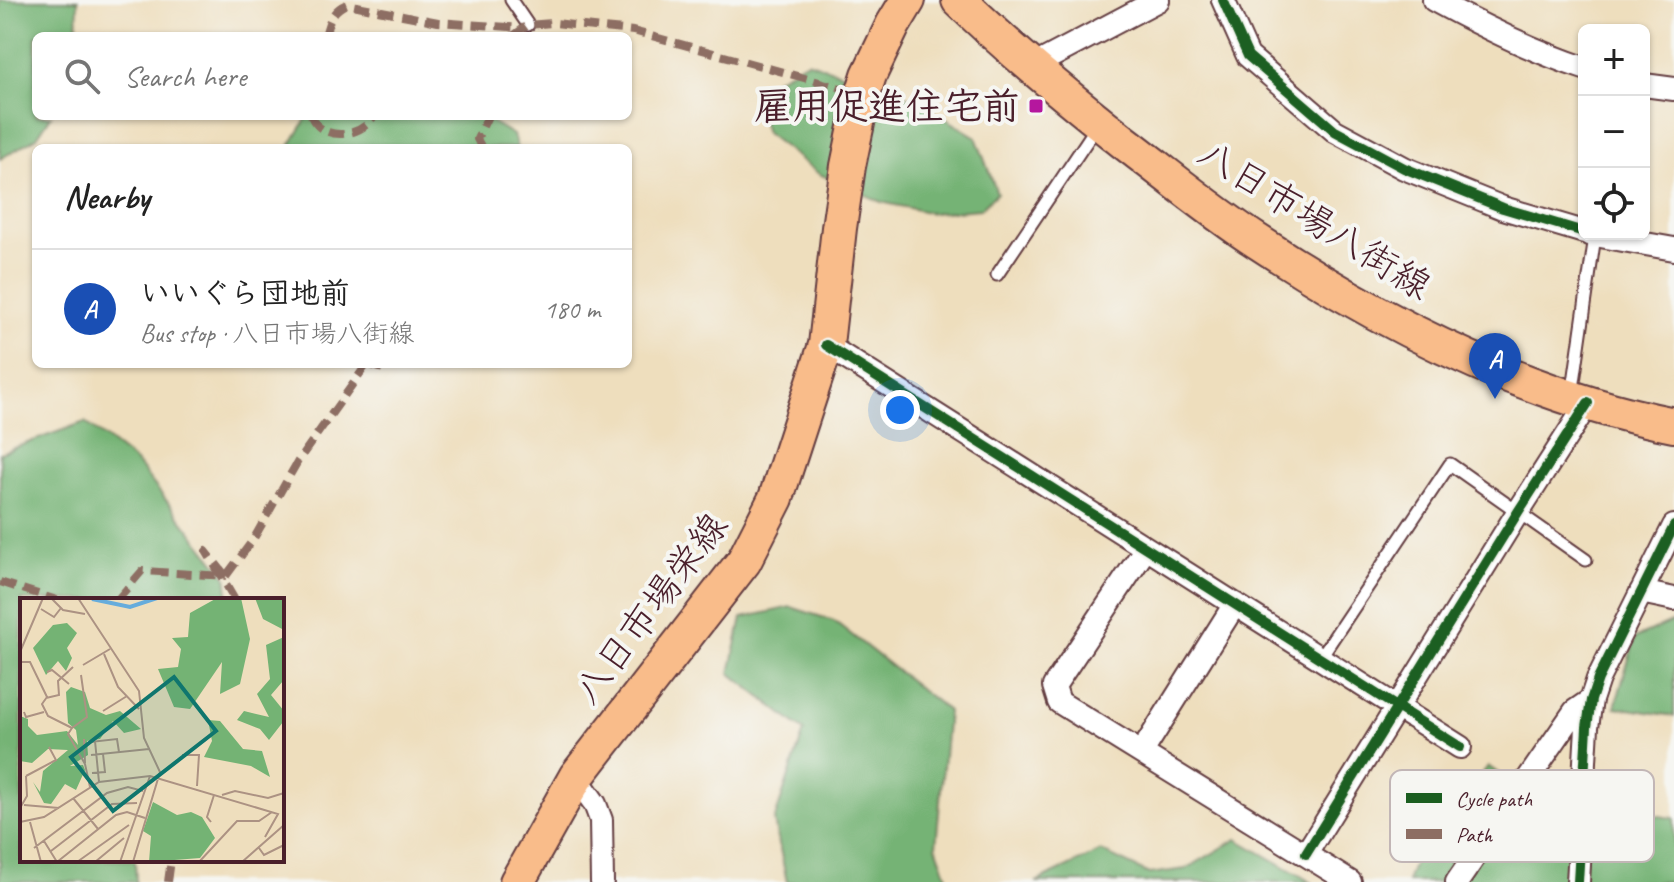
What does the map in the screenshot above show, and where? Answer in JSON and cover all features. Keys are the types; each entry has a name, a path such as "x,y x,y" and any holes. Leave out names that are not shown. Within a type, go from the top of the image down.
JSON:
{"main road":[{"name":"八日市場栄線","path":"517,882 576,777 744,561 776,498 826,345 848,166 863,94 869,75 908,0"},
{"name":"八日市場八街線","path":"959,0 1031,67 1171,178 1258,242 1340,292 1411,331 1493,369 1580,400 1674,425"}],"street":[{"path":"1031,67 1158,0"},
{"path":"1223,0 1248,56 1335,131 1404,168 1503,208 1578,230"},
{"path":"1434,0 1476,23 1578,66"},
{"path":"1650,86 1674,89"},
{"path":"1624,240 1674,249"},
{"path":"826,345 1460,747"},
{"path":"1306,854 1518,512 1580,400"},
{"path":"1585,770 1591,700 1598,679 1674,526"},
{"path":"1146,548 1054,686 1059,702 1350,882"},
{"path":"1641,592 1674,599"},
{"path":"1142,752 1235,604"},
{"path":"1534,770 1575,711 1591,700"},
{"path":"576,777 595,804 601,820 602,882"},
{"path":"1457,882 1471,862"},
{"path":"1578,882 1579,862"}],"lane":[{"path":"511,0 528,25"},
{"path":"997,275 1100,122"},
{"path":"1580,400 1590,240"},
{"path":"1320,658 1450,464 1586,560"}],"green space":[{"path":"0,0 78,0 77,32 32,32 32,120 48,120 37,137 0,159"},
{"path":"807,61 912,98 976,137 997,193 980,209 932,213 881,202 819,174 766,133 753,93"},
{"path":"306,120 489,120 513,135 516,144 291,144"},
{"path":"85,422 136,462 226,576 229,598 20,598 20,862 135,862 136,882 0,882 0,453"},
{"path":"791,607 834,621 948,711 936,846 949,882 787,882 774,821 804,731 730,673 742,618"},
{"path":"1674,621 1674,716 1615,707 1635,638"},
{"path":"1654,815 1674,818 1674,882 1407,882 1414,862 1654,862"},
{"path":"1237,839 1311,882 1036,882 1101,851 1149,874 1186,869"}],"marked path":[{"path":"326,32 332,17 347,4 438,22 523,28"},
{"path":"518,32 528,25 554,23 633,31 863,94"},
{"path":"314,120 324,130 342,134 360,129 371,120"},
{"path":"480,144 477,139 486,120"},
{"path":"226,576 253,540 298,461 364,368"},
{"path":"380,368 386,368"},
{"path":"226,576 206,551 234,598"},
{"path":"119,598 142,571 226,576"},
{"path":"0,582 51,598"},
{"path":"168,882 171,862"}],"cycle path":[{"path":"1223,0 1248,56 1335,131 1404,168 1503,208 1578,230"},
{"path":"826,345 1460,747"},
{"path":"1306,854 1588,403"},
{"path":"1585,770 1591,700 1598,679 1674,526"},
{"path":"1578,882 1579,862"}],"place":[{"name":"雇用促進住宅前","path":"1036,106"},
{"name":"いいぐら団地前","path":"1495,399"}]}
